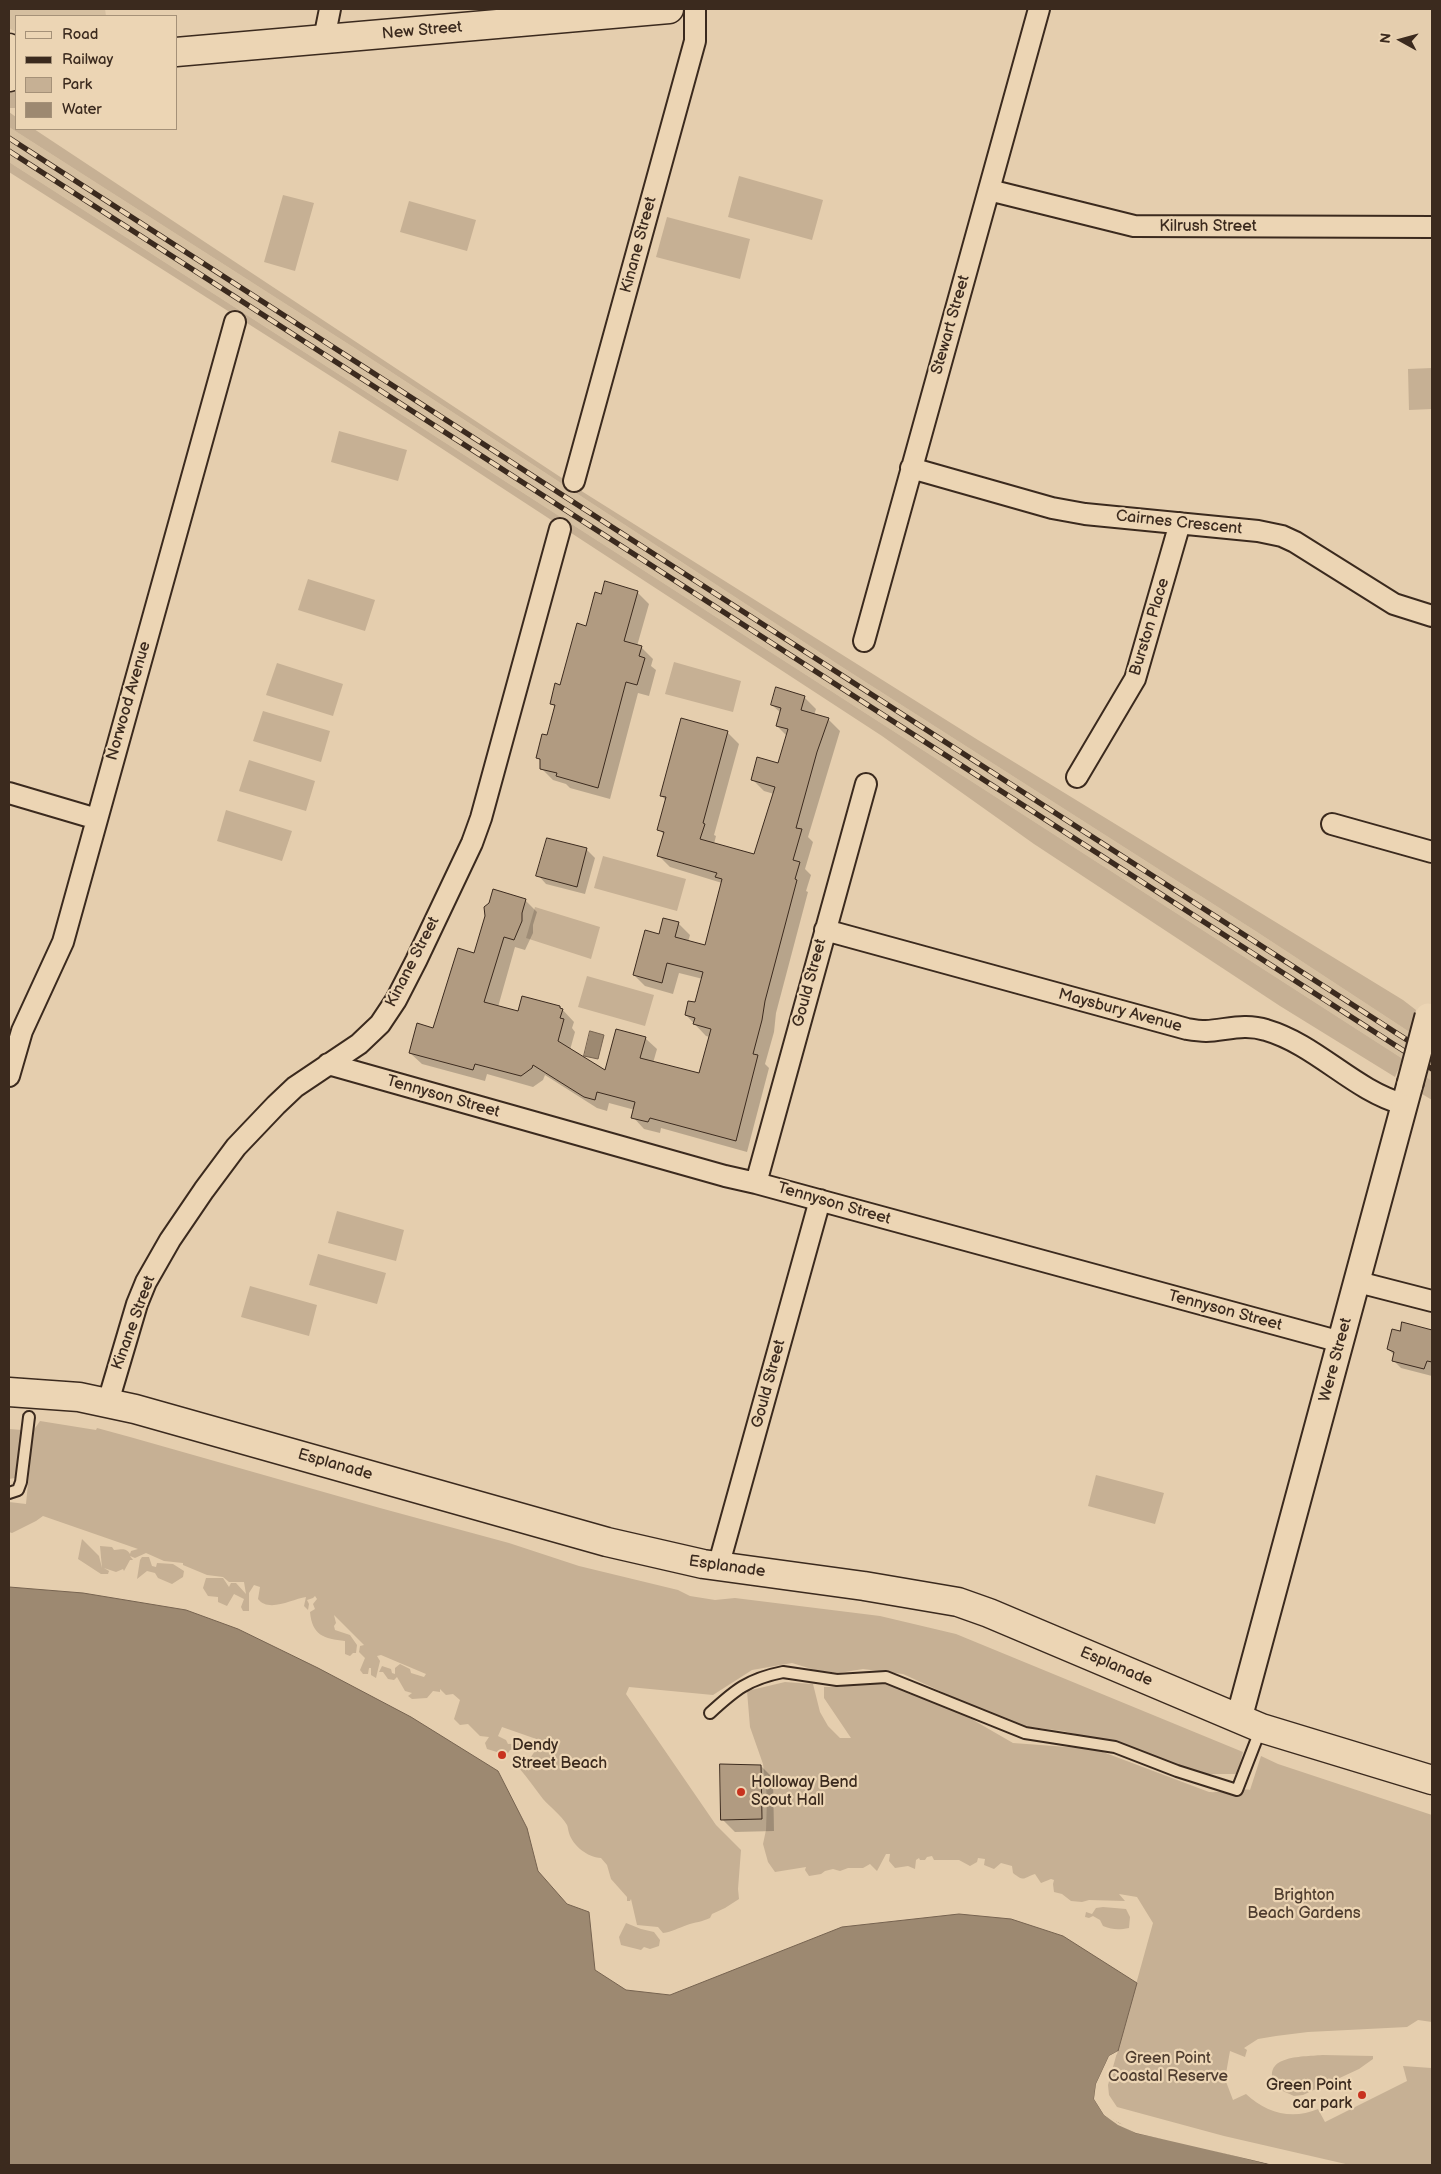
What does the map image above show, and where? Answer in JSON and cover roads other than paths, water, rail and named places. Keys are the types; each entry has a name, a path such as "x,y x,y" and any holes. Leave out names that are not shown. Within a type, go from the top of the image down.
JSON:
{"main road":[{"name":"New Street","path":"178,52 669,9"},
{"name":"Esplanade","path":"9,1392 50,1394 108,1402 607,1542 677,1559 718,1567 942,1598 965,1604 1250,1723 1432,1780"}],"street":[{"path":"324,39 330,9"},
{"name":"Kinane Street","path":"574,481 695,41 695,9"},
{"name":"Stewart Street","path":"864,641 1038,9"},
{"name":"Kilrush Street","path":"989,190 1134,226 1432,226"},
{"name":"Norwood Avenue","path":"9,1076 22,1031 63,942 235,322"},
{"name":"Cairnes Crescent","path":"911,468 1052,508 1085,514 1180,523 1282,536 1295,542 1394,604 1432,616"},
{"name":"Burston Place","path":"1077,778 1135,679 1180,523"},
{"name":"Kinane Street","path":"108,1402 137,1304 146,1282 175,1234 236,1147 295,1087 369,1035 380,1024 396,1000 472,843 486,802 560,529"},
{"name":"Gould Street","path":"756,1182 866,784"},
{"path":"9,793 97,819"},
{"path":"1332,824 1432,852"},
{"name":"Maysbury Avenue","path":"825,930 1186,1029 1206,1031 1252,1026 1267,1030 1300,1045 1375,1094 1406,1094"},
{"name":"Were Street","path":"1250,1723 1341,1342 1430,1008"},
{"name":"Tennyson Street","path":"328,1064 706,1170 1341,1342"},
{"name":"Gould Street","path":"718,1567 820,1200"},
{"path":"1358,1282 1432,1301"}],"lane":[{"path":"9,1493 18,1490 21,1482 29,1417"},
{"path":"710,1713 730,1694 748,1682 778,1673 837,1680 886,1677 1025,1733 1115,1747 1176,1771 1236,1790 1250,1723"}],"water":[{"path":"590,1031 604,1035 598,1059 584,1056"},
{"path":"9,1587 83,1593 186,1610 238,1629 318,1668 411,1717 498,1771 527,1828 538,1871 567,1904 589,1912 595,1970 626,1990 670,1995 842,1927 959,1914 1011,1919 1063,1936 1137,1983 1118,2051 1109,2056 1096,2084 1094,2099 1104,2115 1136,2133 1187,2143 1272,2165 9,2165"}],"railway":[{"path":"9,138 1432,1056"},
{"path":"9,151 1432,1069"}],"place":[{"name":"Dendy Street Beach","path":"502,1755"},
{"name":"Holloway Bend Scout Hall","path":"741,1792"},
{"name":"Green Point car park","path":"1362,2095"}],"park label":[{"name":"Brighton Beach Gardens","path":"1304,1905"},
{"name":"Green Point Coastal Reserve","path":"1168,2068"}]}
